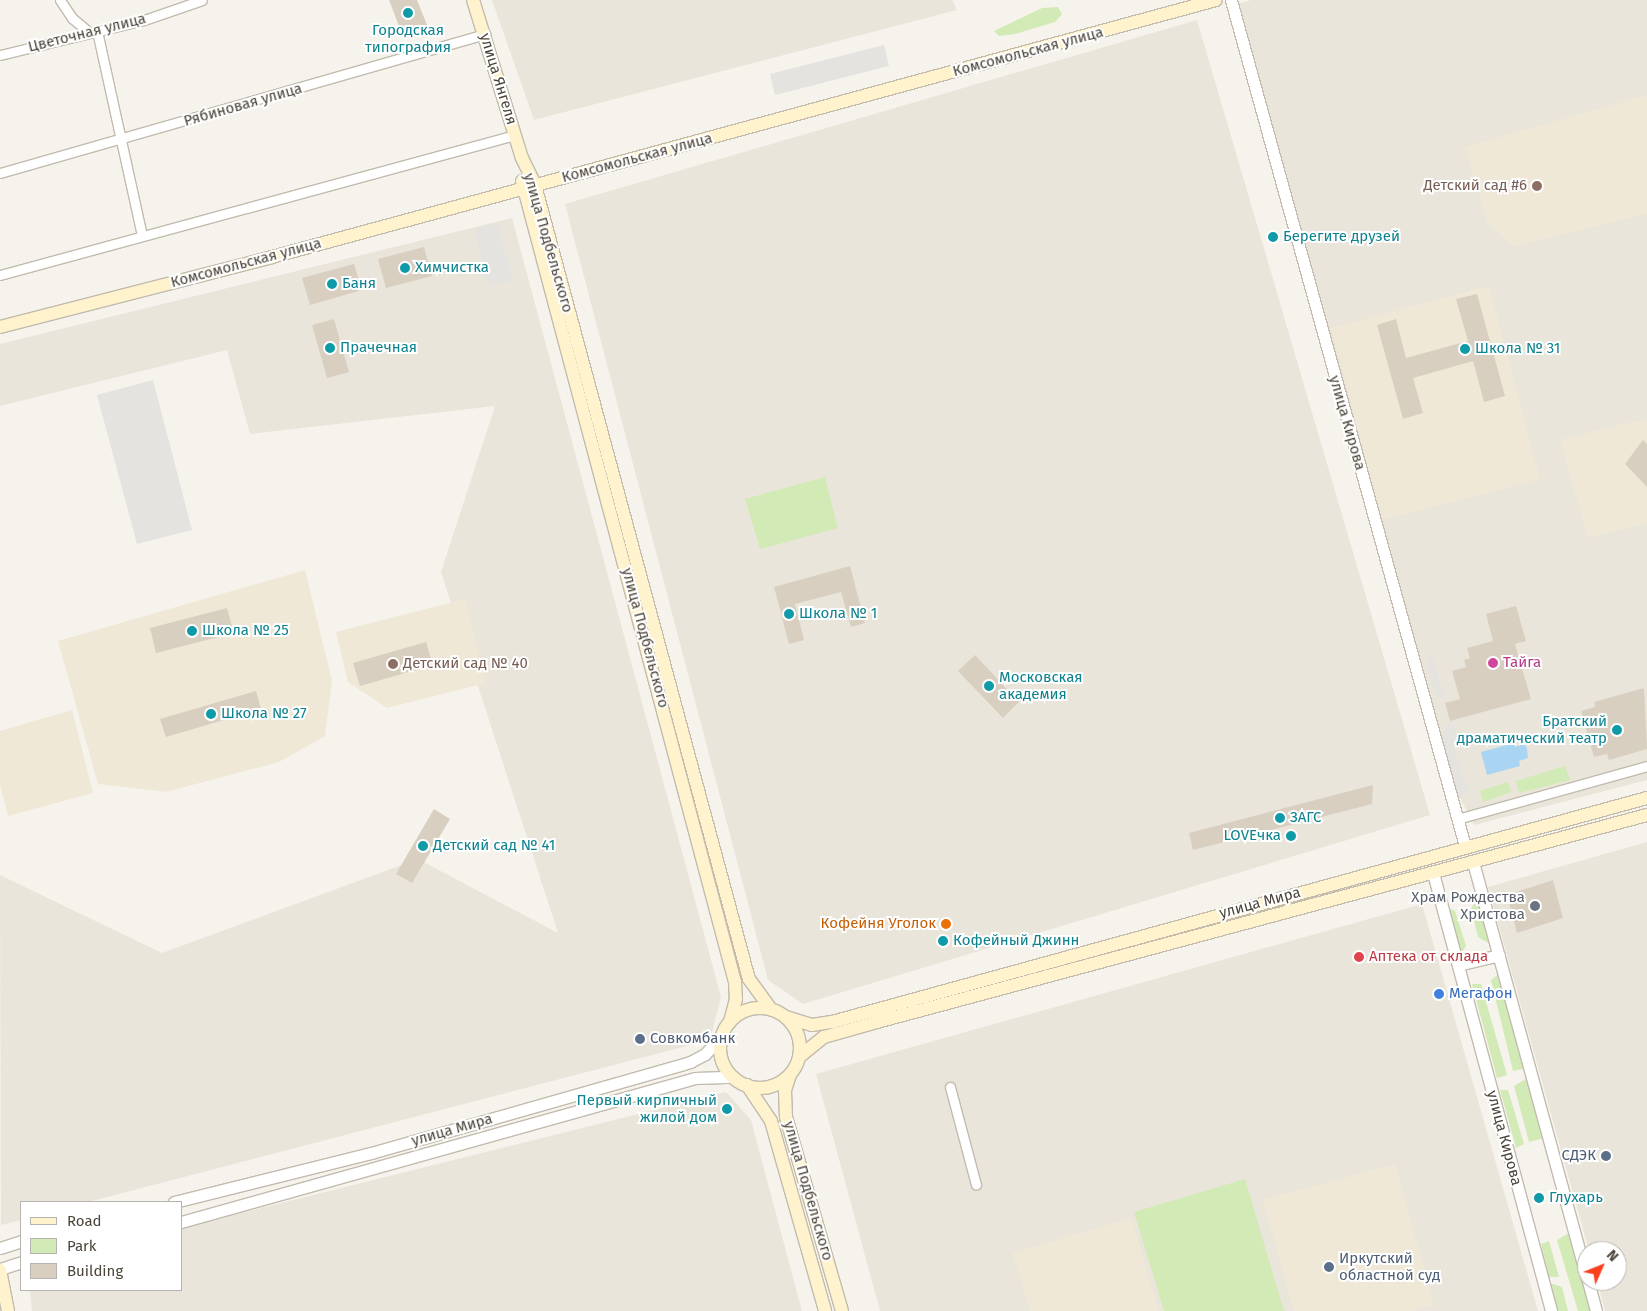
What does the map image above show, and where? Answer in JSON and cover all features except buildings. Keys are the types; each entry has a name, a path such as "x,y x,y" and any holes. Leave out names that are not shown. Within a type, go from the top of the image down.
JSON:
{"main road":[{"name":"улица Янгеля","path":"473,0 522,158"},
{"name":"Комсомольская улица","path":"0,327 529,187 1216,0"},
{"name":"улица Подбельского","path":"522,158 735,982 736,999 730,1022"},
{"name":"улица Подбельского","path":"571,344 749,979 771,1009"},
{"name":"улица Мира","path":"786,1017 820,1024 1465,846 1647,798"},
{"name":"улица Мира","path":"799,1057 824,1037 1647,815"},
{"path":"1541,827 1546,842"},
{"path":"1283,897 1287,913"},
{"path":"753,1008 771,1009 786,1017 799,1040 799,1057 792,1072 772,1086 747,1085 734,1077 721,1055 721,1037 730,1022 753,1008"},
{"name":"улица Подбельского","path":"792,1072 785,1090 786,1117 842,1311"},
{"name":"улица Подбельского","path":"747,1085 771,1121 826,1311"},
{"path":"0,1270 8,1311"}],"street":[{"path":"60,0 72,18 93,32 123,140 142,236"},
{"path":"167,12 174,0"},
{"name":"Цветочная улица","path":"0,55 167,12 202,0"},
{"name":"улица Кирова","path":"1231,0 1465,846"},
{"name":"Рябиновая улица","path":"0,173 123,140 485,34"},
{"path":"0,275 515,135"},
{"path":"1457,819 1647,766"},
{"path":"1473,862 1577,1243"},
{"name":"улица Кирова","path":"1433,873 1551,1311"},
{"path":"1458,966 1499,955"},
{"name":"улица Мира","path":"178,1201 370,1153 690,1062 705,1054 721,1037"},
{"name":"улица Мира","path":"182,1222 695,1078 734,1077"},
{"path":"950,1087 976,1185"},
{"path":"0,1248 20,1242"},
{"path":"0,1270 20,1262"},
{"path":"1590,1291 1596,1311"}],"shaded area":[{"path":"492,0 952,0 957,10 534,120"},
{"path":"1251,0 1647,0 1647,780 1474,825 1458,794 1233,5"},
{"path":"1197,20 1430,815 803,1004 768,980 565,204"},
{"path":"884,45 889,66 775,95 770,74"},
{"path":"1647,95 1647,214 1513,246 1488,223 1465,147"},
{"path":"512,218 721,997 710,1040 92,1201 20,1201 20,1220 1,1225 0,875 162,953 418,859 558,933 441,572 495,406 250,434 227,350 0,406 0,344"},
{"path":"497,223 513,280 489,287 474,229"},
{"path":"1489,286 1540,479 1382,520 1331,328"},
{"path":"153,380 192,530 137,544 97,395"},
{"path":"1635,421 1647,421 1647,523 1588,538 1560,440"},
{"path":"305,570 332,681 325,736 279,762 166,792 98,784 58,641"},
{"path":"465,599 486,683 387,708 348,682 336,632"},
{"path":"1433,657 1444,697 1437,699 1426,659"},
{"path":"72,710 93,793 8,816 0,785 0,731"},
{"path":"1451,718 1457,738 1453,745 1468,791 1459,799 1440,737"},
{"path":"1647,842 1647,1311 1605,1311 1600,1291 1627,1291 1627,1241 1586,1241 1488,887"},
{"path":"1422,904 1538,1311 880,1311 816,1074"},
{"path":"726,1092 751,1120 802,1311 32,1311 30,1291 182,1291 182,1228"},
{"path":"1395,1164 1434,1305 1411,1311 1294,1311 1263,1200"},
{"path":"1131,1218 1159,1311 1030,1311 1013,1253"}],"green space":[{"path":"1058,7 1062,14 1055,22 1015,34 999,36 994,31 1042,8"},
{"path":"825,477 838,528 760,549 745,499"},
{"path":"1565,766 1570,780 1519,793 1516,781"},
{"path":"1508,782 1511,792 1483,802 1480,791"},
{"path":"1478,899 1490,944 1478,937 1471,908"},
{"path":"1446,907 1455,911 1466,946 1460,955"},
{"path":"1500,973 1527,1068 1513,1071 1491,980"},
{"path":"1472,984 1481,984 1507,1075 1497,1078"},
{"path":"1529,1077 1545,1138 1529,1142 1514,1086"},
{"path":"1500,1090 1508,1090 1524,1144 1516,1148"},
{"path":"1245,1179 1284,1311 1164,1311 1134,1212"},
{"path":"1569,1233 1577,1261 1577,1291 1585,1291 1591,1311 1578,1311 1557,1240"},
{"path":"1549,1241 1559,1277 1549,1277 1541,1244"},
{"path":"1550,1283 1562,1287 1568,1311 1558,1311"}],"water":[{"path":"1514,743 1515,747 1524,744 1527,748 1528,758 1519,761 1520,766 1487,775 1481,752"}],"place":[{"name":"Городская типография","path":"408,13"},
{"name":"Детский сад #6","path":"1537,186"},
{"name":"Берегите друзей","path":"1273,237"},
{"name":"Химчистка","path":"405,268"},
{"name":"Баня","path":"332,284"},
{"name":"Прачечная","path":"330,348"},
{"name":"Школа № 31","path":"1465,349"},
{"name":"Школа № 1","path":"789,614"},
{"name":"Школа № 25","path":"192,631"},
{"name":"Тайга","path":"1493,663"},
{"name":"Детский сад № 40","path":"393,664"},
{"name":"Московская академия","path":"989,686"},
{"name":"Школа № 27","path":"211,714"},
{"name":"Братский драматический театр","path":"1617,730"},
{"name":"ЗАГС","path":"1280,818"},
{"name":"LOVEчка","path":"1291,836"},
{"name":"Детский сад № 41","path":"423,846"},
{"name":"Храм Рождества Христова","path":"1535,906"},
{"name":"Кофейня Уголок","path":"946,924"},
{"name":"Кофейный Джинн","path":"943,941"},
{"name":"Аптека от склада","path":"1359,957"},
{"name":"Мегафон","path":"1439,994"},
{"name":"Совкомбанк","path":"640,1039"},
{"name":"Первый кирпичный жилой дом","path":"727,1109"},
{"name":"СДЭК","path":"1606,1156"},
{"name":"Глухарь","path":"1539,1198"},
{"name":"Иркутский областной суд","path":"1329,1267"}]}
